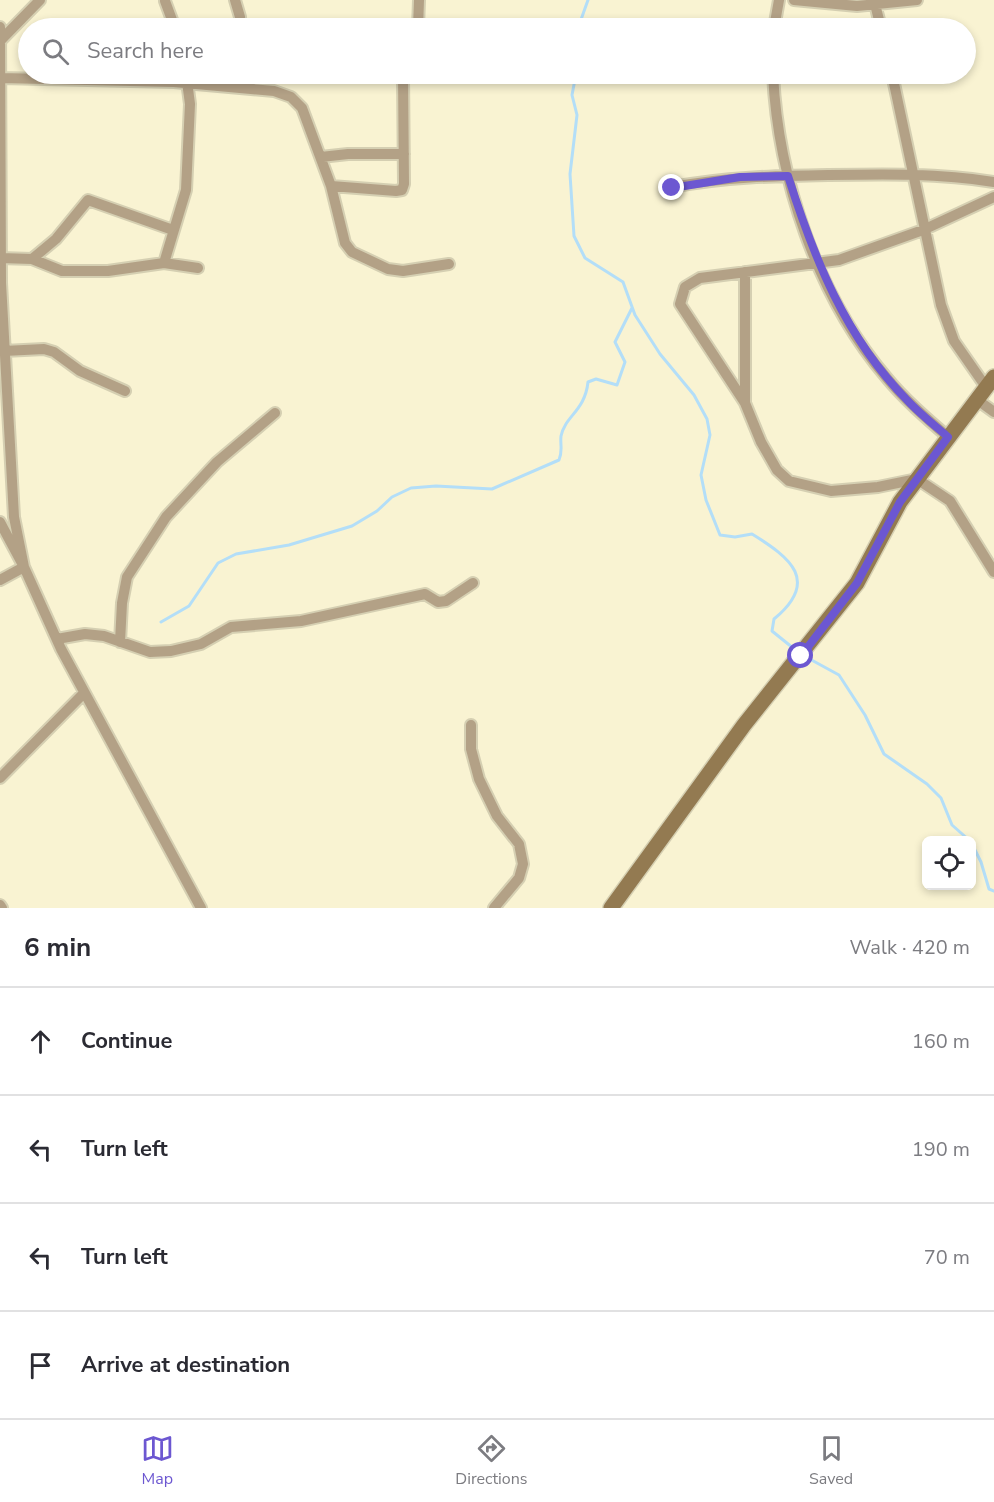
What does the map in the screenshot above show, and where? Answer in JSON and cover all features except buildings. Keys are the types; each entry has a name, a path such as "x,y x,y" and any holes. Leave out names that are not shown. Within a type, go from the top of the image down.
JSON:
{"street":[{"path":"22,18 40,0"},
{"path":"236,0 240,17"},
{"path":"418,18 419,0"},
{"path":"776,18 779,0"},
{"path":"794,0 836,6 917,0"},
{"path":"165,1 171,18"},
{"path":"875,3 879,18"},
{"path":"1,40 18,23"},
{"path":"0,27 0,258 4,351 14,517 24,567"},
{"path":"1,78 18,78"},
{"path":"164,263 186,190 190,104 188,84"},
{"path":"225,84 274,91 291,97 302,108 321,157 323,170 331,186 345,243 352,252 388,269 404,271 449,264"},
{"path":"331,186 402,190 404,84"},
{"path":"774,84 775,112 788,176 818,265 862,343 884,375 907,401 948,437"},
{"path":"611,908 744,725 816,638 857,583 900,502 990,382 949,330 923,230 905,128 894,84"},
{"path":"321,157 348,154 404,154"},
{"path":"672,188 740,177 788,176 912,174 994,182"},
{"path":"992,566 950,501 917,479 878,487 831,491 789,481 777,470 761,442 745,403 680,304 685,287 700,279 818,265 839,260 923,230 994,197"},
{"path":"32,259 56,239 88,200 173,230"},
{"path":"0,258 32,259 63,271 108,271 164,263 198,268"},
{"path":"745,272 745,403"},
{"path":"4,351 44,349 54,352 80,371 125,391"},
{"path":"976,399 994,412"},
{"path":"120,642 122,603 127,577 166,517 217,462 275,413"},
{"path":"0,522 84,693 201,908"},
{"path":"0,580 24,567"},
{"path":"57,639 85,634 104,636 150,652 171,651 201,644 231,627 301,621 424,594 438,602 446,601 472,583"},
{"path":"0,778 84,693"},
{"path":"471,725 471,749 479,779 497,816 519,844 523,864 519,878 494,908"}],"waterway":[{"path":"582,18 588,0"},
{"path":"574,84 572,95 577,115 570,174 574,236 585,258 623,282 635,315 660,354 694,395 707,419 710,435 701,475 706,500 720,535 735,537 752,534 778,552 795,571 798,582 795,593 788,605 774,619 772,631 798,652"},
{"path":"161,622 189,606 218,563 236,554 289,545 352,526 377,511 392,497 411,488 436,486 492,489 559,460 563,429 583,400 588,382 596,379 617,385 625,362 615,342 632,308"},
{"path":"806,657 839,675 865,715 884,754 927,784 941,798 952,825 964,836"},
{"path":"976,852 989,889 994,891"}],"route":[{"path":"672,188 718,179 788,176 818,265 830,290 862,343 884,375 907,401 948,437 900,502 857,583 801,656"}]}
